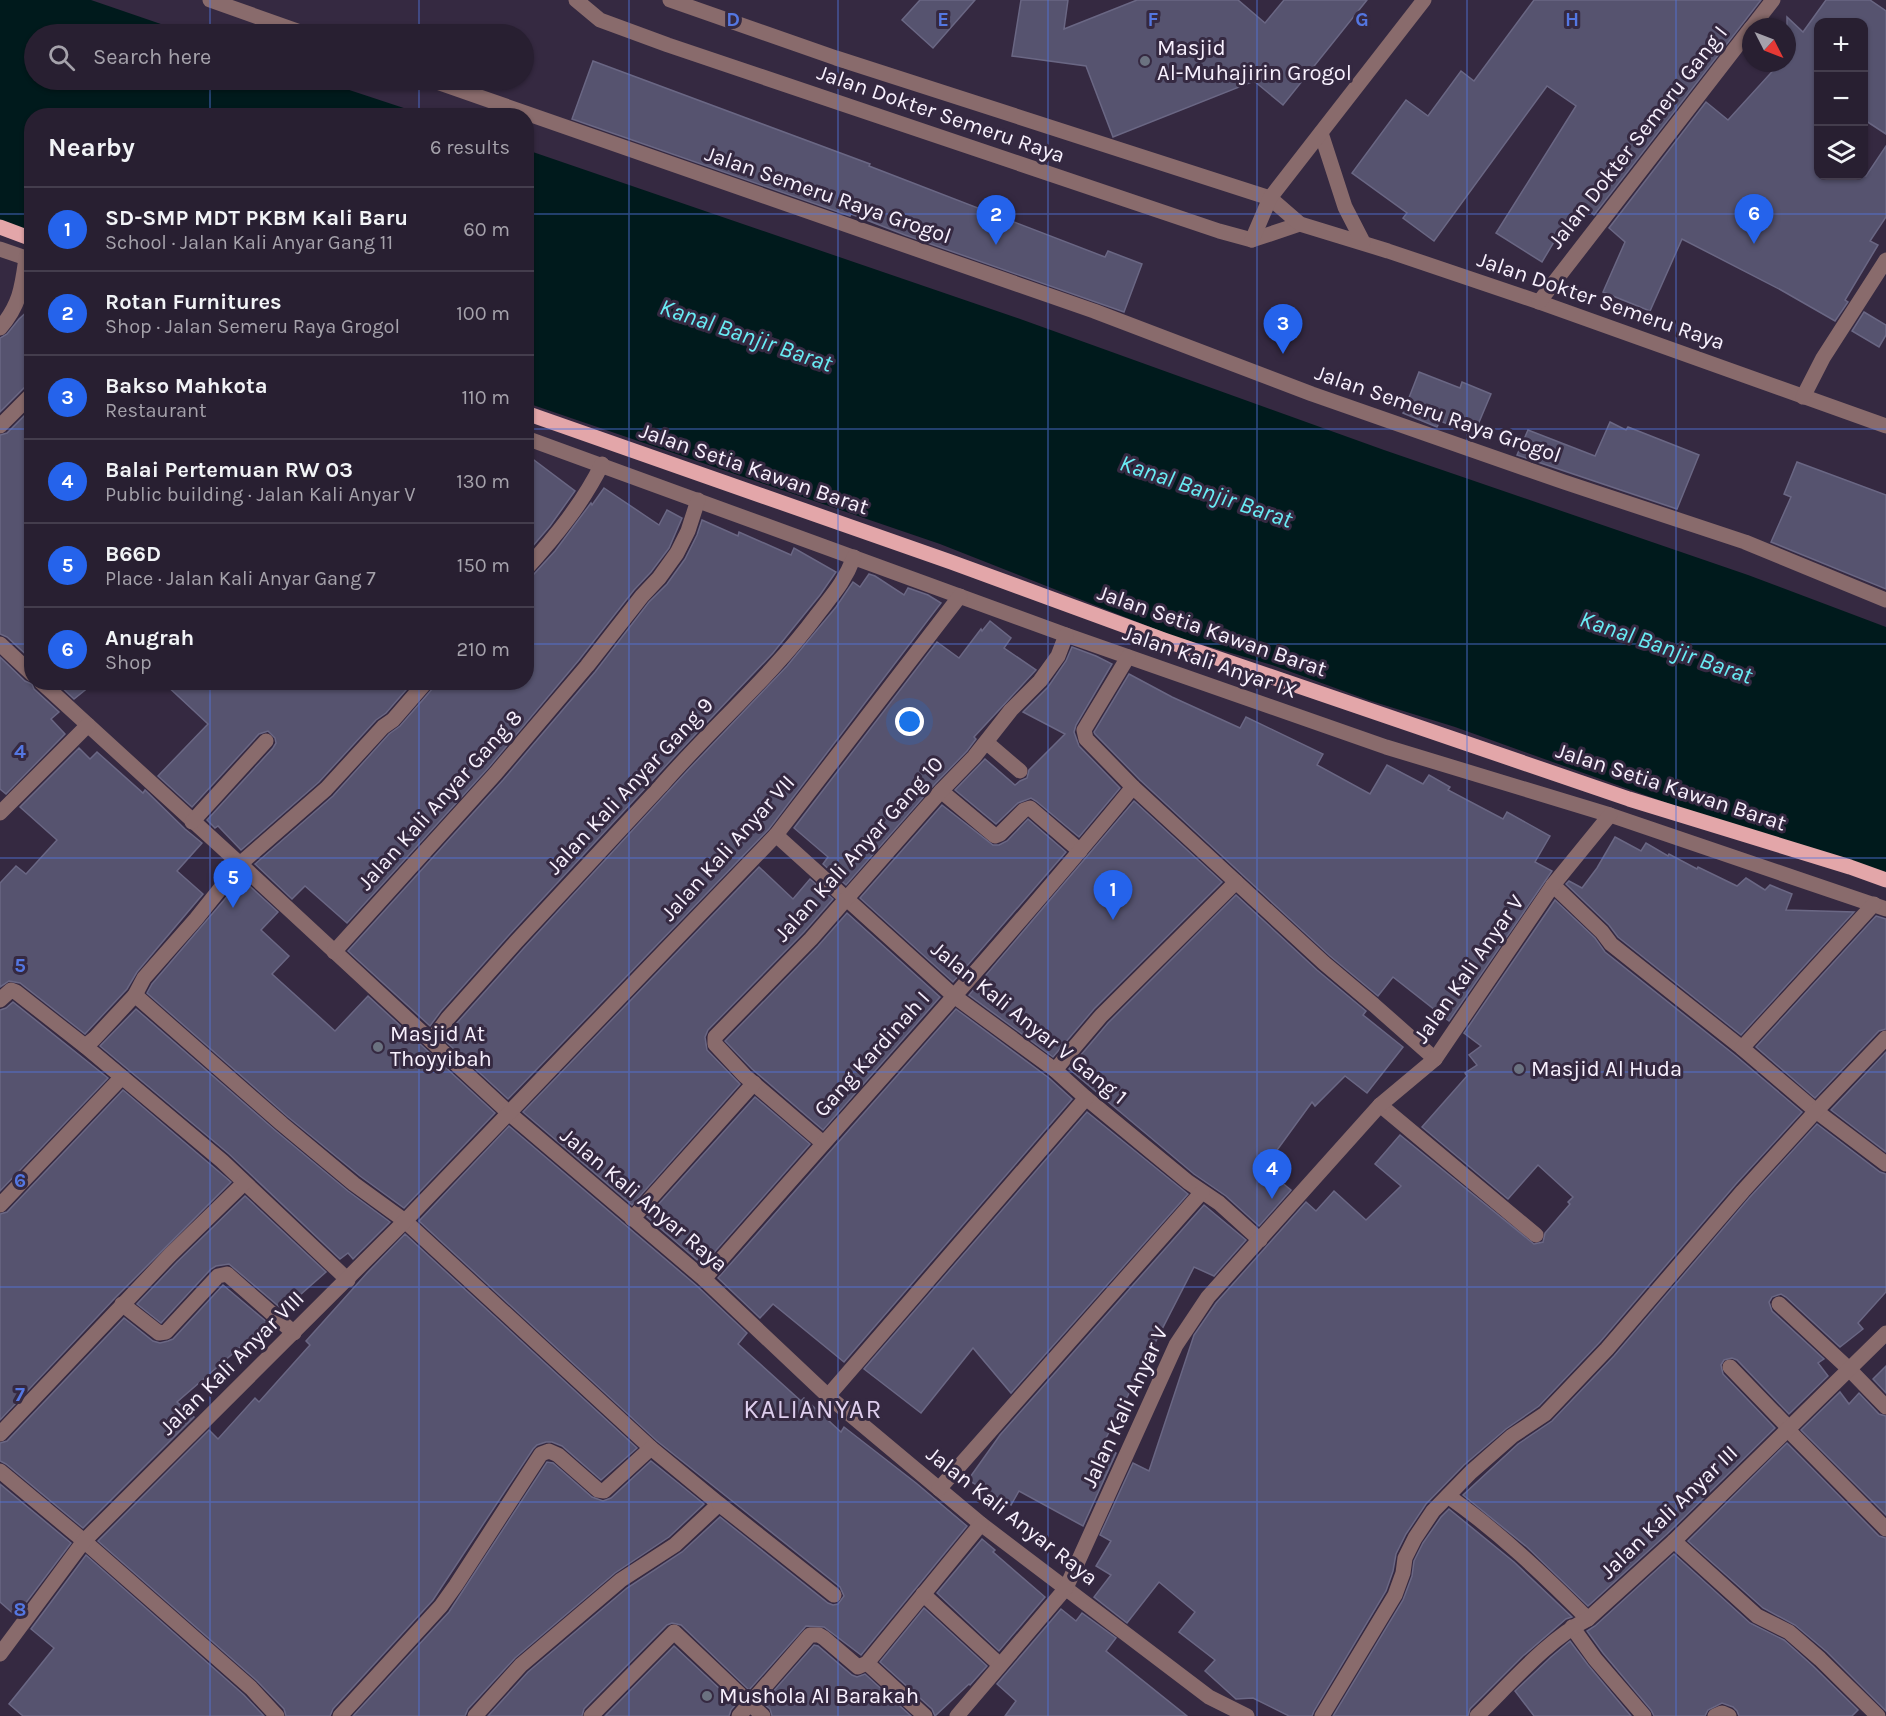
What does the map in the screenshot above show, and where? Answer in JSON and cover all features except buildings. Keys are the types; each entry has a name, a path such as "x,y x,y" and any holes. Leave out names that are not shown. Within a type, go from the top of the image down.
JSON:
{"main road":[{"path":"0,227 24,236"},
{"name":"Jalan Setia Kawan Barat","path":"534,416 940,558 1164,640 1629,799 1839,863 1886,880"}],"street":[{"path":"210,0 278,24"},
{"name":"Jalan Dokter Semeru Raya","path":"576,0 600,20 668,45 1198,224 1252,240"},
{"name":"Jalan Dokter Semeru Raya","path":"670,0 836,58 1270,198 1300,224 1363,242 1539,302 1886,426"},
{"path":"1252,240 1270,198 1424,0"},
{"name":"Jalan Dokter Semeru Gang I","path":"1759,18 1773,0"},
{"name":"Jalan Dokter Semeru Gang I","path":"1539,302 1742,40"},
{"name":"Jalan Semeru Raya Grogol","path":"460,90 511,108"},
{"name":"Jalan Semeru Raya Grogol","path":"534,116 1094,311 1323,398 1563,482 1745,542 1886,600"},
{"path":"1321,133 1345,207 1363,242"},
{"path":"1252,240 1300,224"},
{"path":"0,249 24,257"},
{"path":"1803,397 1823,358 1886,260"},
{"path":"0,328 9,318 24,280"},
{"path":"0,426 24,402"},
{"name":"Jalan Kali Anyar IX","path":"534,441 1066,635 1386,747 1610,815 1880,907"},
{"path":"534,561 588,492 602,464"},
{"name":"Jalan Kali Anyar Gang 8","path":"334,952 496,773 659,578 677,553 688,531 698,500"},
{"name":"Jalan Kali Anyar Gang 9","path":"431,1041 448,1018 516,942 683,760 801,637 837,591 854,557"},
{"name":"Jalan Kali Anyar VII","path":"510,1114 776,835 960,596"},
{"name":"Jalan Kali Anyar Gang 10","path":"754,1083 715,1044 714,1037 811,939 941,791 974,757 1011,710 1040,681 1058,656 1066,635"},
{"path":"12,655 24,666"},
{"path":"1128,657 1084,730 1083,734 1086,739 1133,787 1324,963 1435,1059"},
{"name":"Jalan Kali Anyar Raya","path":"50,690 510,1114 704,1279 828,1396 981,1524 1209,1697 1247,1716"},
{"path":"85,1046 135,995 144,978 240,864 326,789 419,690"},
{"path":"0,813 88,725"},
{"path":"192,822 266,741"},
{"path":"986,742 1020,771"},
{"name":"Gang Kardinah I","path":"704,1279 954,996 1133,787"},
{"path":"941,791 995,836 1000,834 1024,810 1030,808 1080,851"},
{"name":"Jalan Kali Anyar V","path":"957,1716 1066,1588 1176,1345 1208,1297 1380,1105 1435,1059 1553,885 1610,815"},
{"name":"Jalan Kali Anyar V Gang 1","path":"776,835 954,996 1055,1070 1086,1098 1202,1192 1219,1203 1260,1240"},
{"path":"1055,1070 1101,1016 1236,882"},
{"path":"1553,885 1602,932 1611,944 1886,1164"},
{"path":"1742,1048 1880,907"},
{"path":"2,995 11,990 16,992 85,1046 222,1161 348,1280"},
{"path":"135,995 282,1124 354,1184 405,1221 651,1448 834,1595"},
{"path":"1322,1716 1395,1595 1403,1573 1405,1558 1433,1511 1512,1436 1545,1414 1607,1349 1816,1110 1886,1038"},
{"path":"0,1205 122,1077"},
{"path":"632,1219 754,1083"},
{"name":"Gang Kardinah I","path":"754,1083 823,1143"},
{"path":"828,1396 1086,1098"},
{"path":"1380,1105 1536,1235"},
{"name":"Jalan Kali Anyar VIII","path":"0,1654 84,1541 348,1280 510,1114"},
{"path":"0,1434 122,1304 244,1183"},
{"path":"939,1489 1202,1192"},
{"path":"122,1304 162,1334 218,1276 227,1274 294,1333"},
{"path":"1779,1304 1886,1407"},
{"name":"Jalan Kali Anyar III","path":"1477,1716 1522,1671 1572,1627 1588,1619 1674,1541 1886,1333"},
{"path":"1730,1367 1886,1528"},
{"path":"340,1716 441,1606 541,1454 549,1451 558,1455 598,1490 604,1491 651,1448"},
{"path":"0,1472 84,1541 251,1688 277,1716"},
{"path":"1448,1496 1481,1519 1527,1559 1588,1619"},
{"path":"475,1716 521,1665 621,1580 675,1545 719,1504"},
{"path":"740,1716 810,1635 819,1635 824,1638 858,1667 867,1663 981,1524"},
{"path":"1674,1541 1757,1616 1789,1632 1878,1716"},
{"path":"923,1594 1000,1665"},
{"path":"1572,1627 1595,1659 1644,1716"},
{"path":"591,1716 674,1632 763,1716"},
{"path":"867,1663 925,1716"},
{"path":"1715,1716 1722,1713 1729,1716"}],"water":[{"path":"0,0 91,0 161,24 24,24 24,90 349,90 404,108 24,108 24,232 0,223"},
{"name":"Kanal Banjir Barat","path":"534,152 1023,320 1384,450 1748,575 1886,627 1886,876 1712,819 1455,727 1371,701 1272,665 1173,636 940,544 534,405"}],"place":[{"name":"Masjid Al-Muhajirin Grogol","path":"1145,61"},
{"name":"Anugrah","path":"1754,244"},
{"name":"Rotan Furnitures","path":"996,245"},
{"name":"Bakso Mahkota","path":"1283,354"},
{"name":"B66D","path":"233,908"},
{"name":"SD-SMP MDT PKBM Kali Baru","path":"1113,920"},
{"name":"Masjid At Thoyyibah","path":"378,1047"},
{"name":"Masjid Al Huda","path":"1519,1069"},
{"name":"Balai Pertemuan RW 03","path":"1272,1199"},
{"name":"Mushola Al Barakah","path":"707,1696"}],"district":[{"name":"KALIANYAR","path":"813,1409"}]}
